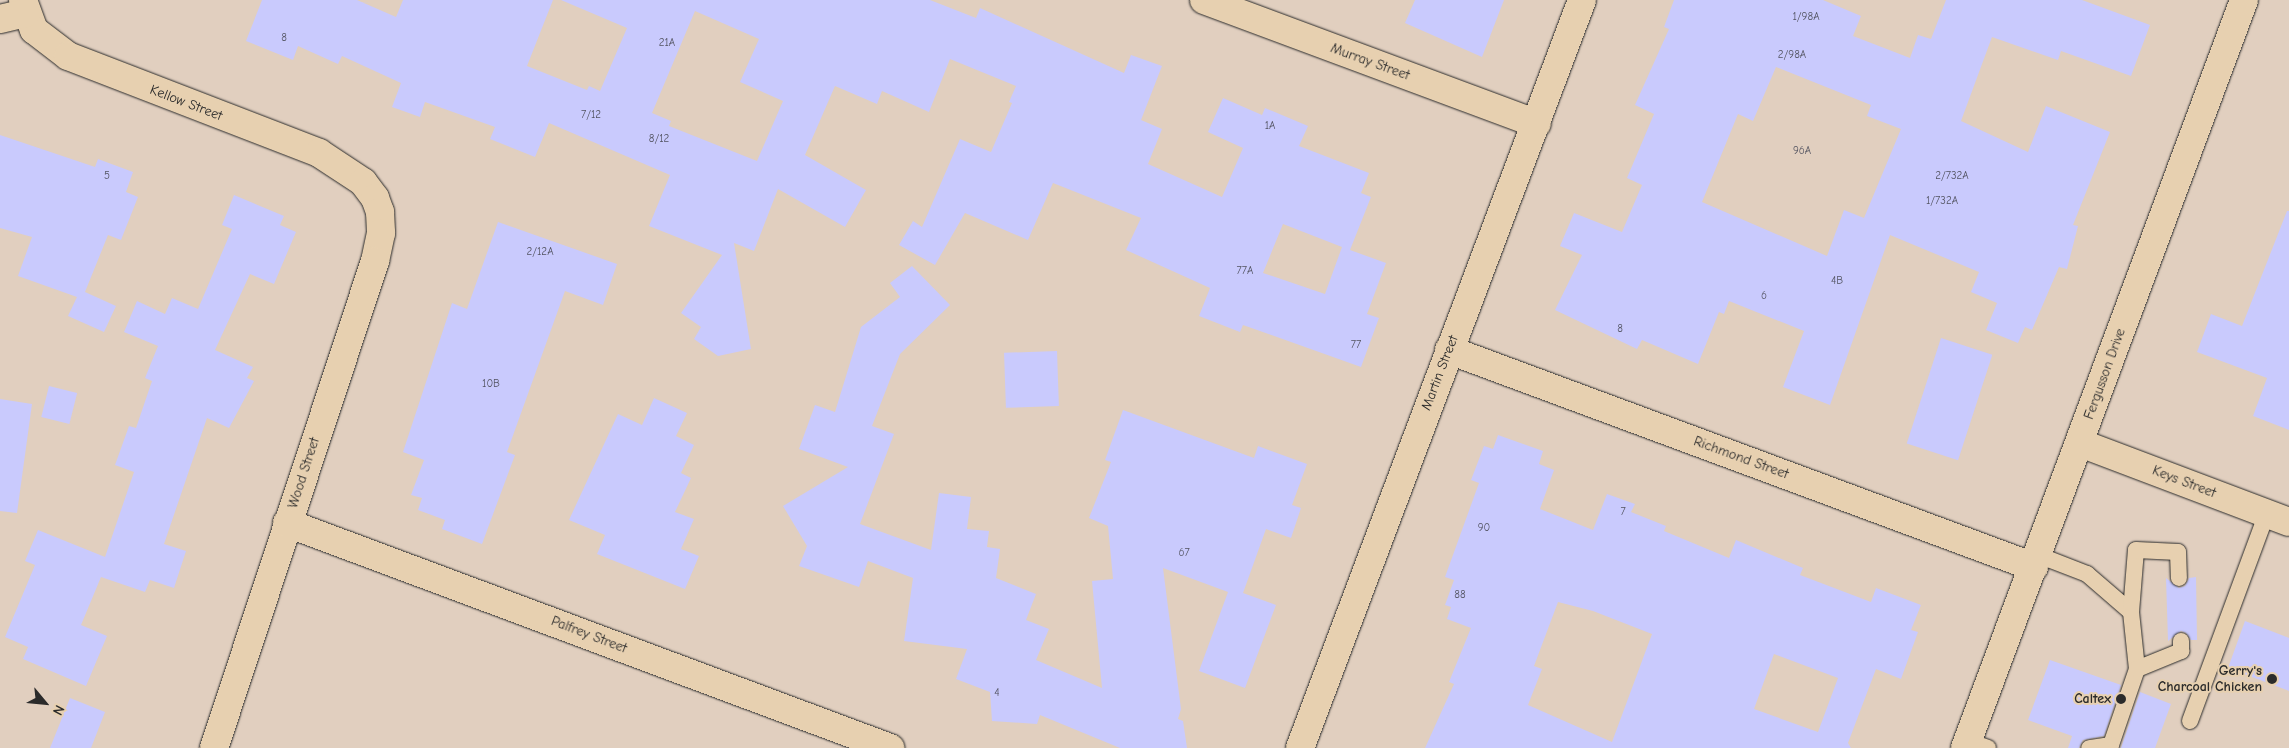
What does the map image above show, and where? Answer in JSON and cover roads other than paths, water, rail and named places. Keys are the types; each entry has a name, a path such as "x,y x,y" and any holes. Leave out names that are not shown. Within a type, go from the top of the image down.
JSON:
{"street":[{"name":"Murray Street","path":"1204,0 1537,124"},
{"name":"Martin Street","path":"1300,748 1449,350 1537,124 1582,0"},
{"name":"Fergusson Drive","path":"1974,746 2036,561 2244,0"},
{"name":"Kellow Street","path":"16,10 34,30 68,56 319,153 345,167 363,182 376,198"},
{"name":"Wood Street","path":"214,748 374,261 381,233 376,198"},
{"name":"Richmond Street","path":"1449,350 2036,561"},
{"name":"Keys Street","path":"2080,443 2278,517"},
{"name":"Palfrey Street","path":"287,522 890,748"}],"lane":[{"path":"2190,720 2278,517"},
{"path":"2089,748 2115,746 2136,669 2131,612 2136,550 2178,552 2179,578"},
{"path":"2036,561 2087,574 2131,612"},
{"path":"2136,669 2181,651 2181,641"}],"place":[{"name":"Gerry's Charcoal Chicken","path":"2272,679"},
{"name":"Caltex","path":"2121,699"}]}
